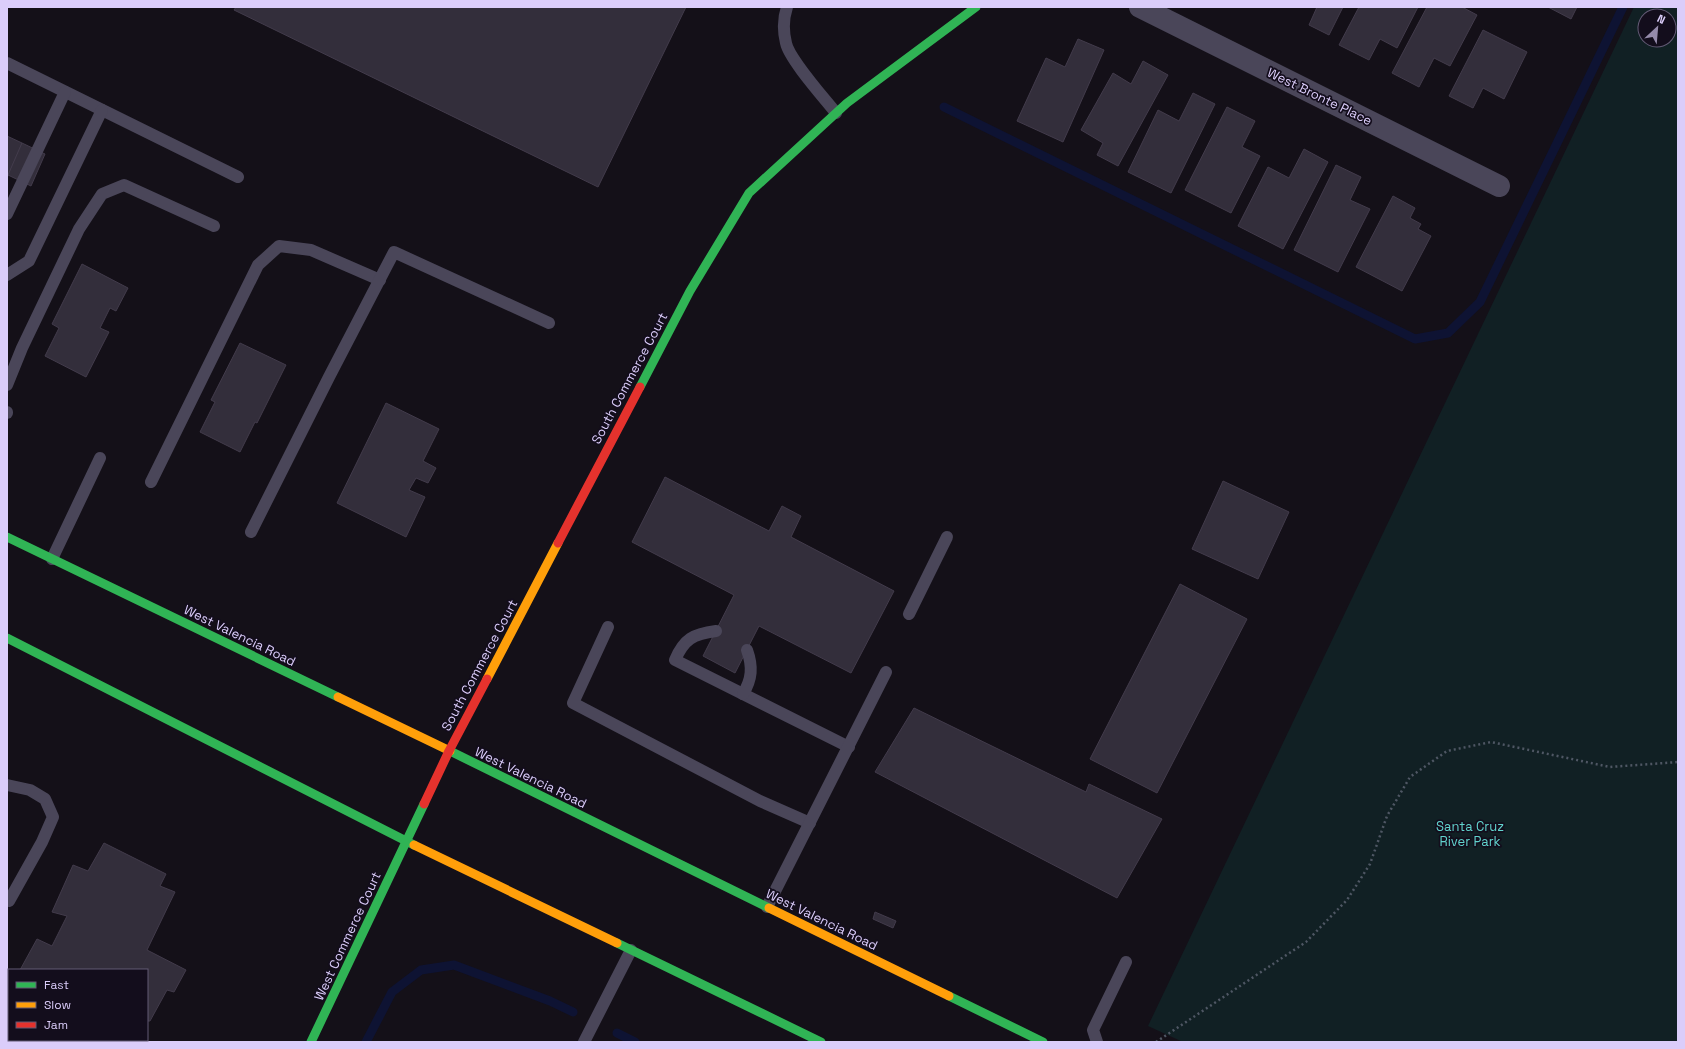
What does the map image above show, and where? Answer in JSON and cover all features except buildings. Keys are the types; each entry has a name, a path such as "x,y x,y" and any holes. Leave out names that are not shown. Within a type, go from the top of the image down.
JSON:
{"main road":[{"name":"South Commerce Court","path":"406,841 449,751 690,291 749,193 847,103 976,7"},
{"name":"West Valencia Road","path":"7,537 449,751 1043,1042"},
{"path":"7,638 406,841 821,1042"},
{"name":"West Commerce Court","path":"311,1042 406,841"}],"street":[{"name":"West Bronte Place","path":"1140,7 1499,186"}],"lane":[{"path":"787,7 784,18 786,45 794,59 836,113"},
{"path":"7,63 238,177"},
{"path":"7,214 65,92"},
{"path":"7,275 29,261 102,110"},
{"path":"7,385 22,348 79,229 102,194 124,185 214,226"},
{"path":"151,482 258,265 279,246 311,250 380,280"},
{"path":"251,532 394,252 549,323"},
{"path":"52,559 100,458"},
{"path":"909,614 947,538"},
{"path":"608,627 573,702 760,801 810,823"},
{"path":"716,631 699,633 688,640 680,649 675,660 849,747"},
{"path":"743,694 750,684 752,671 747,650"},
{"path":"767,907 886,672"},
{"path":"8,786 30,790 45,799 53,817 42,842 9,901"},
{"path":"584,1042 631,950"},
{"path":"1097,1042 1093,1030 1126,962"}],"path":[{"path":"1156,1042 1306,942 1348,900 1370,864 1387,816 1410,777 1447,751 1491,742 1610,767 1678,762"}],"green space":[{"name":"Santa Cruz River Park","path":"1634,7 1678,7 1678,1042 1183,1042 1148,1026"}],"waterway":[{"path":"944,107 1415,339 1448,333 1480,302 1623,7"},
{"path":"366,1042 392,992 421,970 454,965 550,1001 573,1012"},
{"path":"617,1033 635,1042"}],"traffic: fast":[{"path":"640,387 690,291 749,193 847,103 976,7"},
{"path":"7,537 338,697"},
{"path":"7,638 414,845"},
{"path":"450,751 769,908"},
{"path":"311,1042 424,804"},
{"path":"617,943 821,1042"},
{"path":"949,996 1043,1042"}],"traffic: slow":[{"path":"487,679 558,543"},
{"path":"338,697 450,751"},
{"path":"414,845 617,943"},
{"path":"769,908 949,996"}],"traffic: jam":[{"path":"558,543 640,387"},
{"path":"424,804 449,751 487,679"}]}
